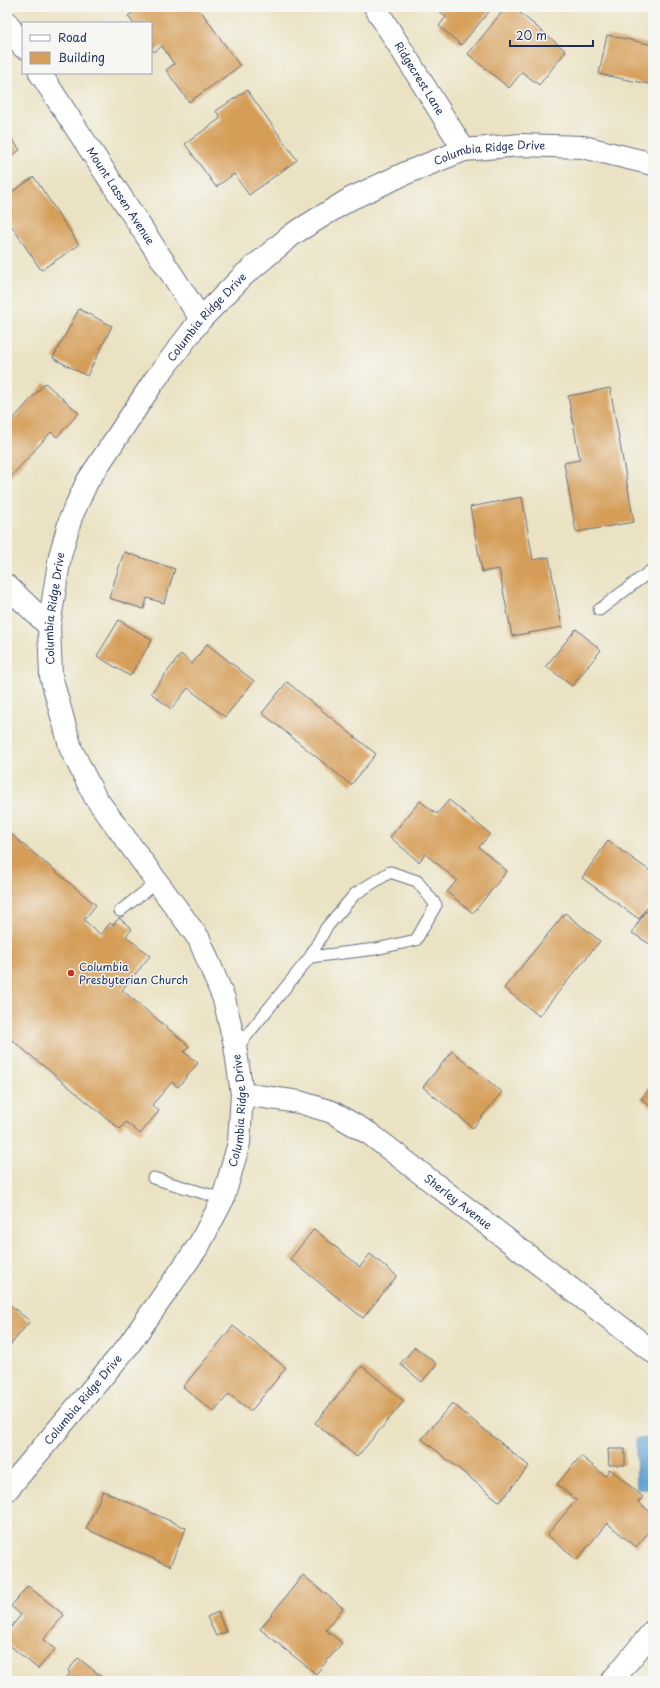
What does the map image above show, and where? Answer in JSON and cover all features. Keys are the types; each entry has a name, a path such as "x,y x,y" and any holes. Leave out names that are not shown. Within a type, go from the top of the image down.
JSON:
{"street":[{"name":"Ridgecrest Lane","path":"375,7 464,150"},
{"path":"7,23 22,46"},
{"name":"Mount Lassen Avenue","path":"41,74 201,319"},
{"name":"Columbia Ridge Drive","path":"9,1485 128,1346 199,1245 223,1199 239,1143 242,1094 236,1050 224,999 199,939 95,796 71,749 51,676 49,626 60,556 71,517 87,482 154,381 201,319 244,275 293,234 350,199 406,173 464,150 521,145 583,147 653,164"},
{"path":"7,586 49,626"},
{"name":"Sherley Avenue","path":"242,1094 299,1102 332,1112 370,1134 653,1352"},
{"path":"612,1681 653,1631"}],"lane":[{"path":"599,610 653,569"},
{"path":"236,1050 310,957 326,928 354,894 390,872 417,881 436,905 416,940 376,950 310,957"},
{"path":"120,911 157,882"},
{"path":"153,1178 223,1199"}],"water":[{"path":"653,1438 653,1489 637,1489 636,1439"}],"building":[{"path":"141,7 198,7 240,66 189,102 166,70 174,64 162,46 154,52 152,49 152,22 132,22 128,16"},
{"path":"435,7 493,7 461,45 439,26 446,17"},
{"path":"506,7 513,7 566,51 539,85 522,72 509,88 468,54"},
{"path":"607,35 653,45 653,85 599,74"},
{"path":"247,90 297,160 249,195 234,174 216,187 185,144 221,118 216,111"},
{"path":"7,132 20,150 7,159"},
{"path":"34,177 79,245 41,270 7,219 7,195"},
{"path":"79,309 112,326 87,376 53,358"},
{"path":"45,383 79,413 57,437 51,432 7,481 7,426"},
{"path":"610,388 634,522 576,532 564,463 580,460 568,396"},
{"path":"522,497 533,560 549,557 562,627 512,636 499,569 482,572 470,507"},
{"path":"124,552 175,569 164,603 147,598 144,609 109,598"},
{"path":"119,620 152,640 130,676 97,656"},
{"path":"576,629 601,650 572,686 546,666"},
{"path":"207,644 254,681 225,717 188,688 171,709 151,693 181,654 192,664"},
{"path":"287,682 376,754 351,785 262,713"},
{"path":"449,800 490,834 479,847 507,871 473,913 447,892 457,880 425,854 419,862 390,837 420,801 437,814"},
{"name":"Columbia Presbyterian Church","path":"7,831 96,905 84,920 101,935 110,923 113,925 119,918 132,929 126,936 150,956 122,990 189,1046 184,1052 198,1063 178,1087 172,1082 152,1105 159,1111 140,1134 126,1122 120,1129 7,1036"},
{"path":"608,841 653,873 653,899 639,919 582,878"},
{"path":"645,911 653,916 653,946 632,933"},
{"path":"565,913 600,941 539,1016 504,988"},
{"path":"452,1051 502,1092 473,1128 423,1087"},
{"path":"653,1084 653,1108 641,1099"},
{"path":"314,1229 360,1267 370,1254 397,1276 363,1318 290,1259"},
{"path":"7,1303 30,1321 7,1349"},
{"path":"233,1326 286,1368 251,1411 229,1394 214,1412 183,1387"},
{"path":"415,1347 437,1364 422,1382 400,1364"},
{"path":"362,1366 404,1401 357,1457 315,1423"},
{"path":"452,1403 529,1466 500,1502 422,1439"},
{"path":"608,1449 625,1449 625,1465 609,1465"},
{"path":"581,1456 605,1476 610,1469 643,1497 638,1502 653,1514 653,1527 636,1547 607,1523 577,1560 547,1535 576,1500 557,1484"},
{"path":"103,1491 186,1528 170,1566 86,1529"},
{"path":"303,1575 343,1608 326,1630 342,1643 316,1674 260,1629"},
{"path":"28,1586 64,1615 43,1640 55,1649 38,1669 7,1643 7,1632 21,1615 11,1606"},
{"path":"218,1612 226,1632 216,1636 207,1617"},
{"path":"78,1658 106,1680 64,1681 70,1673 68,1671"}],"place":[{"name":"Columbia Presbyterian Church","path":"71,973"}]}
